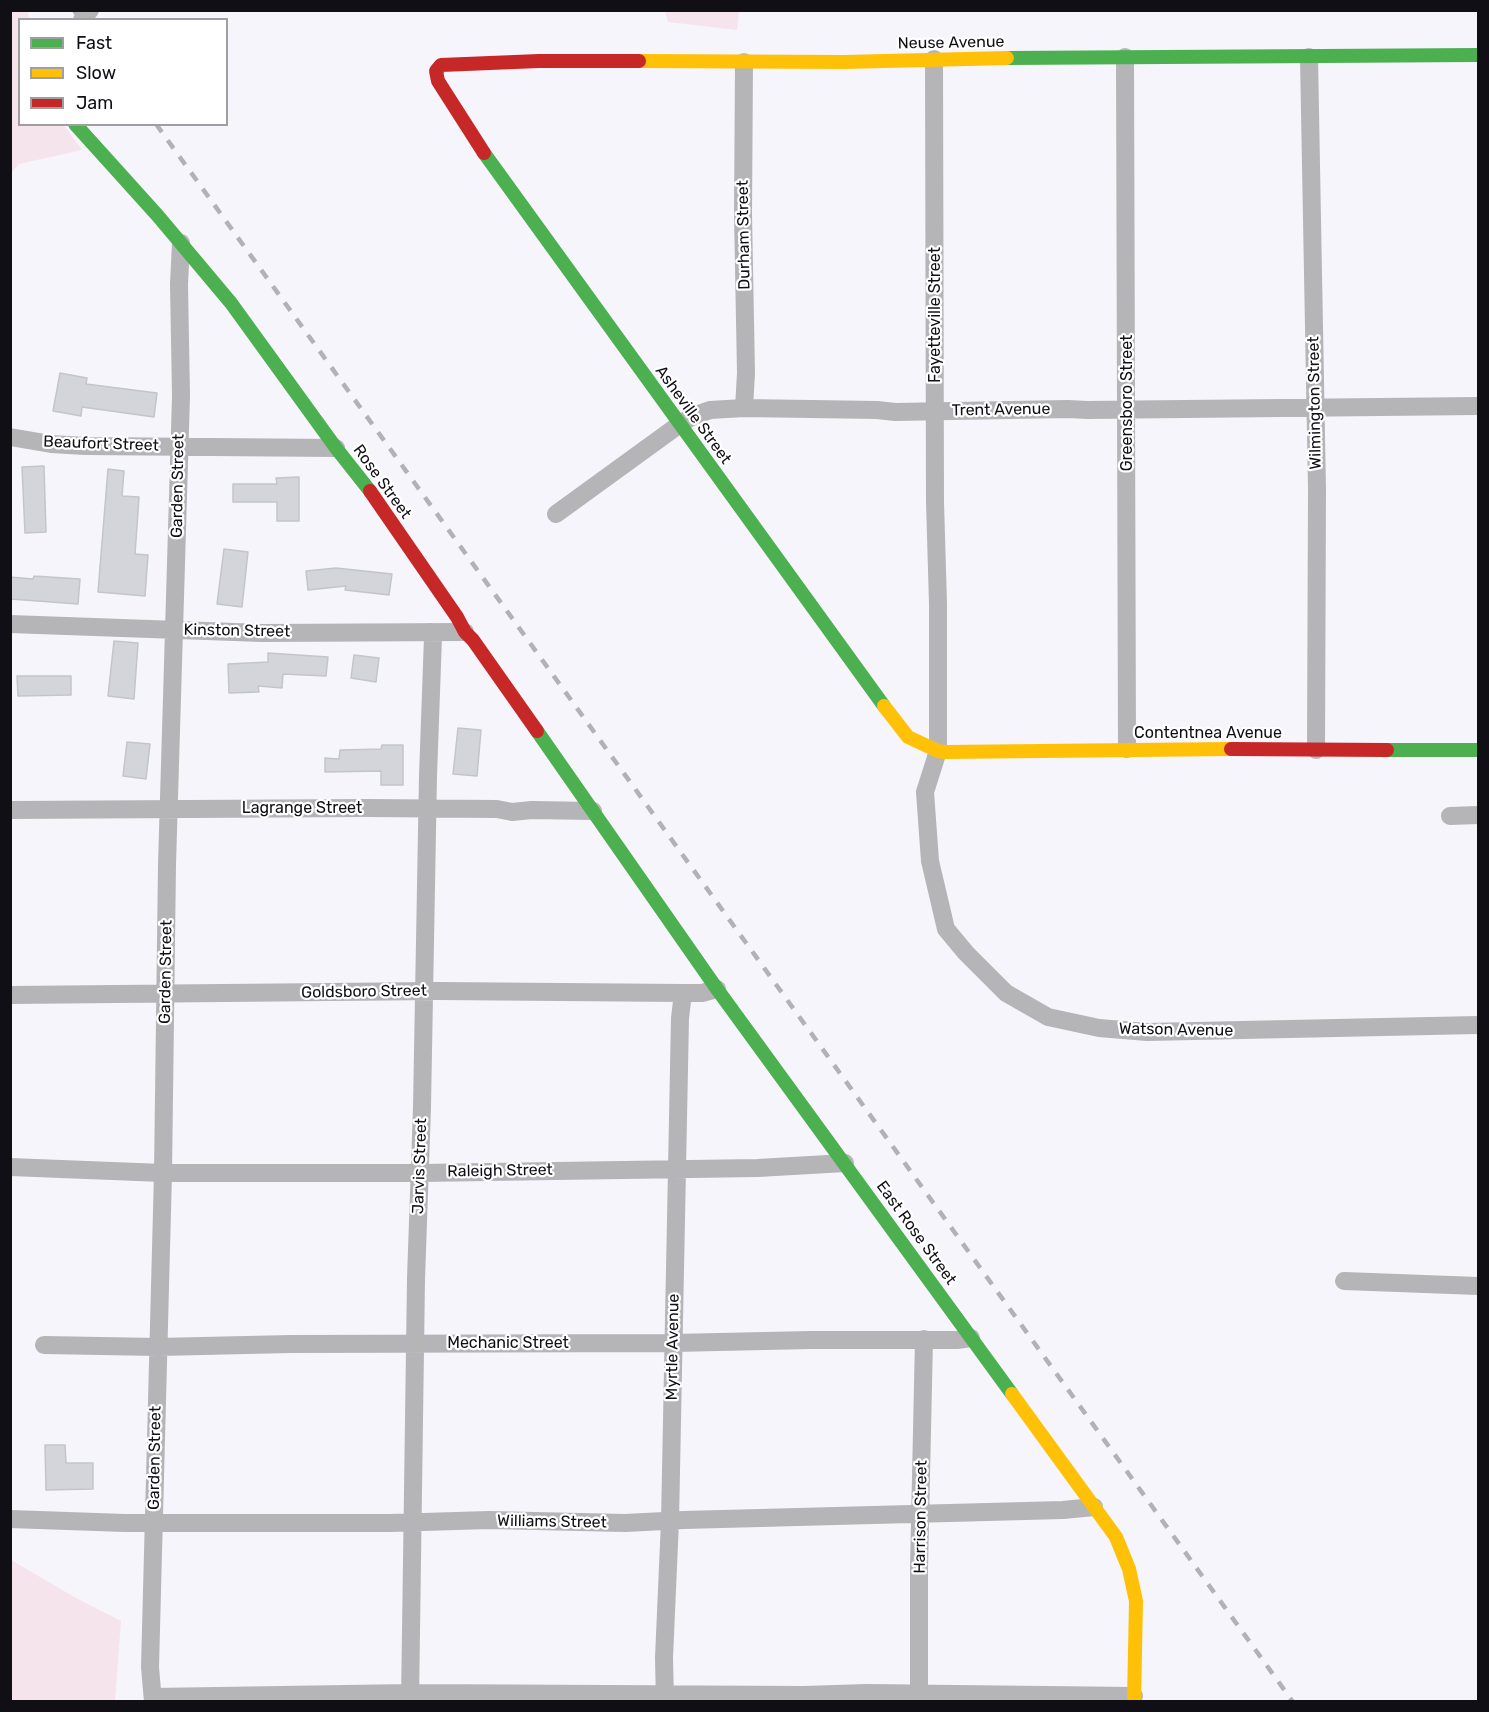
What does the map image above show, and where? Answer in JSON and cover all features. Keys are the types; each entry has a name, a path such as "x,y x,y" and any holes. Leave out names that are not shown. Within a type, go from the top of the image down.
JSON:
{"street":[{"name":"Neuse Avenue","path":"438,81 436,71 441,65 539,61 744,62 1479,55"},
{"name":"Greensboro Street","path":"1125,57 1127,749"},
{"name":"Wilmington Street","path":"1309,57 1315,408 1316,750"},
{"name":"Fayetteville Street","path":"934,59 938,751"},
{"name":"Durham Street","path":"744,62 743,214 746,373 744,408"},
{"name":"Asheville Street","path":"438,81 511,193 569,270 865,683 908,737 938,751"},
{"name":"Rose Street","path":"77,126 181,243 247,324 336,448 360,476 465,632 473,640 593,811"},
{"name":"Garden Street","path":"153,1699 150,1667 178,446 182,384 179,304 181,243"},
{"name":"Trent Avenue","path":"555,514 680,424 710,410 744,408 895,412 1479,406"},
{"name":"Beaufort Street","path":"10,437 51,444 336,448"},
{"name":"Kinston Street","path":"10,624 262,633 465,632"},
{"name":"Jarvis Street","path":"410,1697 415,1343 433,637 430,632"},
{"name":"Contentnea Avenue","path":"938,751 1479,750"},
{"name":"Watson Avenue","path":"938,751 925,792 930,861 946,929 1006,993 1047,1017 1100,1028 1147,1032 1479,1025"},
{"name":"Lagrange Street","path":"10,810 365,808 497,809 512,812 593,811"},
{"name":"East Rose Street","path":"593,811 717,989 1120,1545 1134,1585 1137,1617 1134,1699"},
{"path":"1450,816 1479,815"},
{"name":"Goldsboro Street","path":"10,995 424,992 702,993 717,989"},
{"name":"Myrtle Avenue","path":"665,1698 664,1658 670,1521 680,1018 683,993"},
{"name":"Raleigh Street","path":"10,1167 163,1173 420,1173 758,1168 845,1163"},
{"path":"1344,1281 1479,1286"},
{"name":"Mechanic Street","path":"44,1345 158,1347 957,1340 971,1338"},
{"name":"Harrison Street","path":"919,1694 924,1339"},
{"name":"Williams Street","path":"10,1519 154,1523 489,1520 625,1523 1063,1510 1094,1507"},
{"path":"153,1699 665,1698 919,1694 1134,1699"}],"shaded area":[{"path":"11,11 28,11 29,18 18,18 18,126 65,126 82,150 19,164 11,173"},
{"path":"665,11 739,11 737,30 668,22"},
{"path":"11,1560 121,1621 115,1701 11,1701"}],"building":[{"path":"60,373 87,378 86,384 157,393 154,417 82,407 81,416 53,411"},
{"path":"44,466 46,532 25,533 22,467"},
{"path":"108,469 124,471 122,496 139,497 135,554 148,555 145,596 98,592"},
{"path":"299,477 299,521 277,521 277,502 233,502 233,484 277,484 276,478"},
{"path":"224,549 248,552 242,607 217,604"},
{"path":"336,568 392,574 389,595 345,590 346,586 308,590 306,571"},
{"path":"34,576 80,579 78,604 10,599 10,577 33,579"},
{"path":"114,641 138,643 134,699 108,696"},
{"path":"268,653 328,657 326,676 283,674 282,688 258,686 259,692 229,693 228,664 268,662"},
{"path":"354,655 379,658 376,682 351,678"},
{"path":"17,676 71,676 71,695 18,696"},
{"path":"458,728 481,730 477,776 453,774"},
{"path":"127,742 150,744 146,779 123,776"},
{"path":"382,745 403,745 403,785 381,785 381,771 325,772 325,758 339,759 340,750 381,749"},
{"path":"45,1445 65,1445 66,1463 93,1463 93,1489 46,1490"}],"railway":[{"path":"74,10 79,18"},
{"path":"157,126 1293,1702"}],"traffic: fast":[{"path":"1007,58 1478,55"},
{"path":"77,126 158,216 231,303 370,491"},
{"path":"484,153 884,706"},
{"path":"537,731 717,989 1012,1394"},
{"path":"1387,750 1478,750"}],"traffic: slow":[{"path":"639,61 844,62 1007,58"},
{"path":"884,706 908,737 945,752 1231,749"},
{"path":"1012,1394 1116,1537 1129,1569 1136,1601 1134,1702"}],"traffic: jam":[{"path":"484,153 438,81 436,71 441,65 539,61 639,61"},
{"path":"370,491 465,632 537,731"},
{"path":"1231,749 1387,750"}]}
